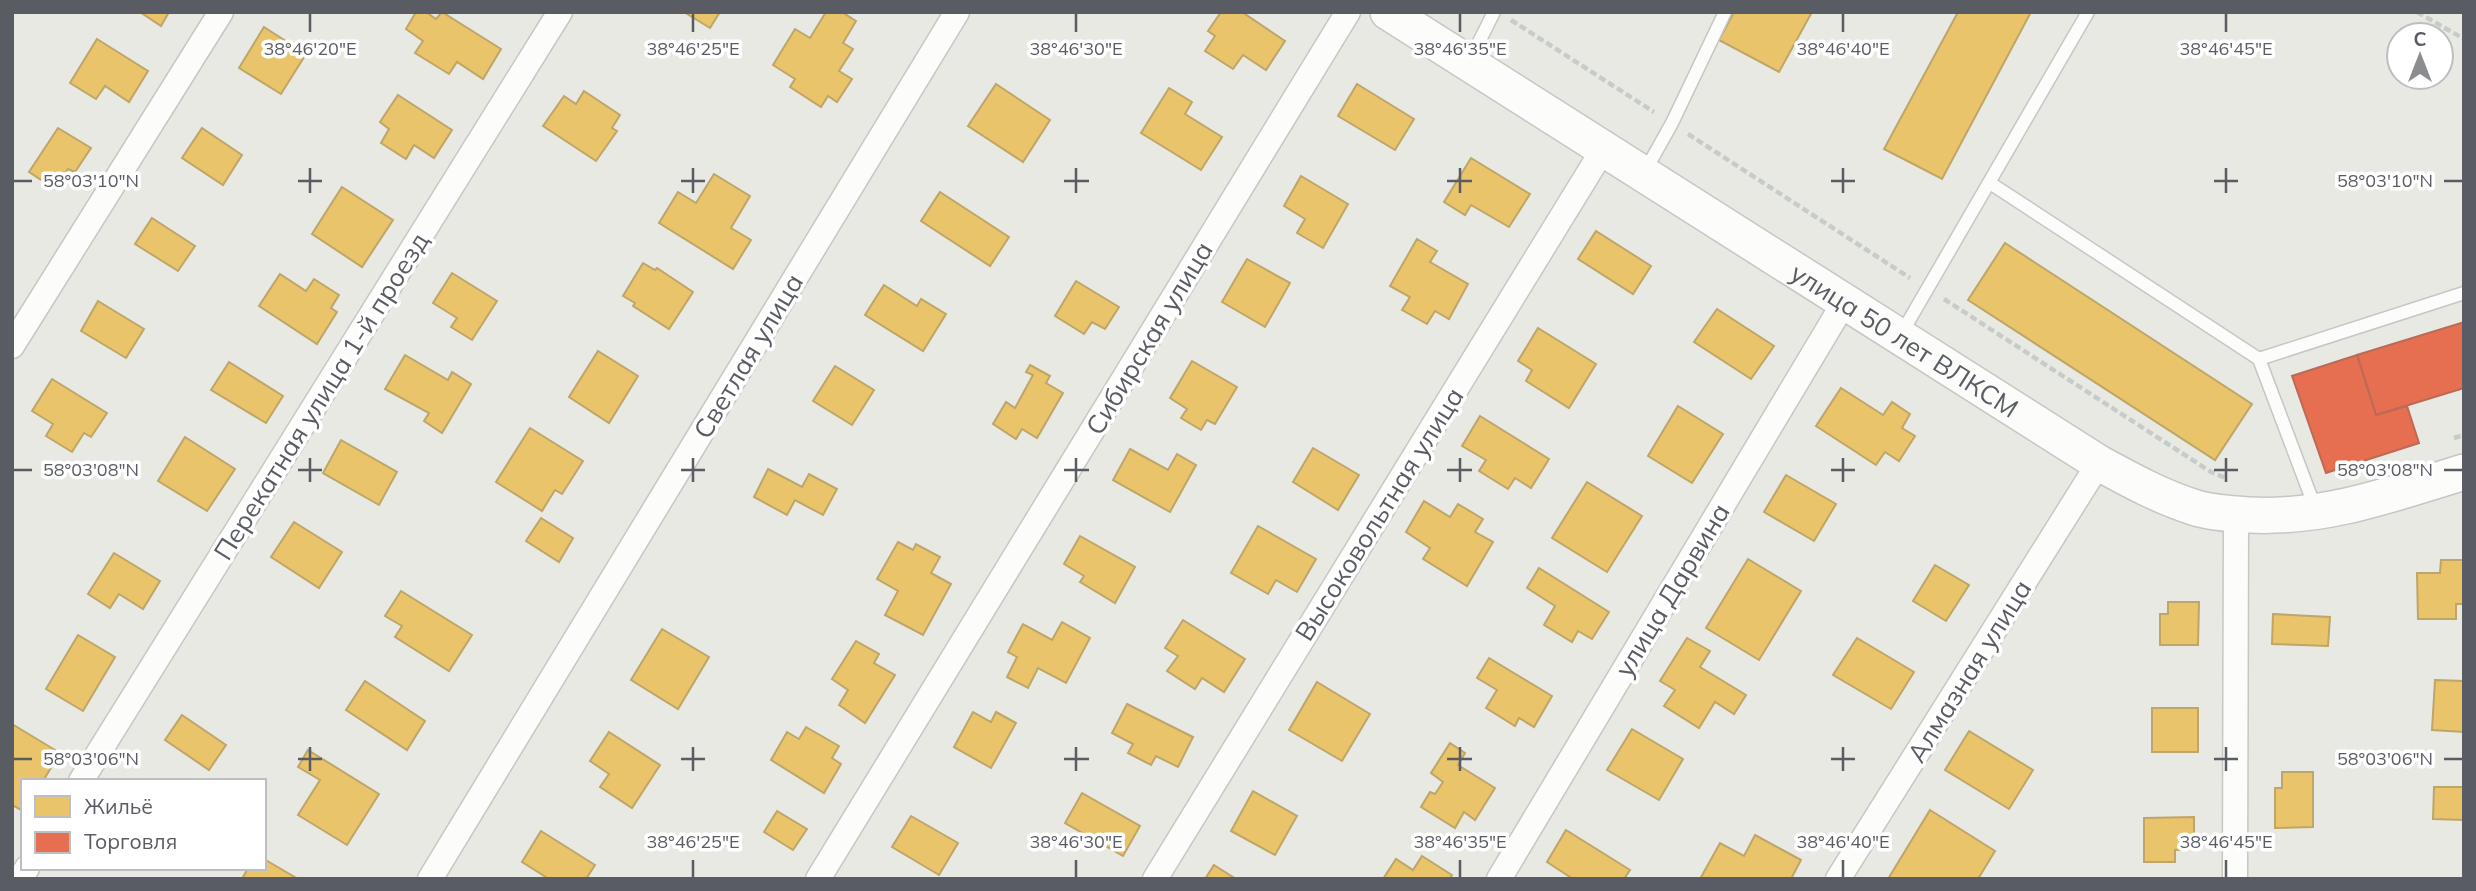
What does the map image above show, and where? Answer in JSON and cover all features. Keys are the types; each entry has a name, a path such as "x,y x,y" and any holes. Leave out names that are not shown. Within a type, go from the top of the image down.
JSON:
{"main road":[{"name":"улица 50 лет ВЛКСМ","path":"1388,12 2099,463 2150,490 2199,509 2282,517 2317,513 2369,501 2464,472"}],"street":[{"path":"12,346 221,12"},
{"name":"Перекатная улица 1-й проезд","path":"82,779 560,12"},
{"name":"Светлая улица","path":"430,879 957,12"},
{"name":"Сибирская улица","path":"818,879 1348,12"},
{"name":"Высоковольтная улица","path":"1155,879 1604,148"},
{"name":"улица Дарвина","path":"1499,879 1845,301"},
{"name":"Алмазная улица","path":"1839,879 2099,463"},
{"path":"2235,879 2236,514"}],"lane":[{"path":"1468,63 1494,12"},
{"path":"1644,173 1672,123 1725,12"},
{"path":"1899,336 2088,12"},
{"path":"1990,183 2259,359 2317,513"},
{"path":"2259,359 2464,293"}],"path":[{"path":"2417,12 2464,39"},
{"path":"1510,20 2211,472 2230,480"},
{"path":"2451,439 2464,435"}],"building: Жильё":[{"path":"140,12 169,12 161,26"},
{"path":"416,12 426,12 436,19 442,12 501,49 483,79 457,62 449,74 415,53 423,41 406,29"},
{"path":"684,12 720,12 710,28"},
{"path":"826,12 842,12 856,21 843,43 853,49 839,71 852,79 837,102 828,96 821,107 790,87 795,79 773,65 795,29 810,38"},
{"path":"1221,12 1242,12 1285,41 1266,70 1243,55 1233,69 1205,51 1215,36 1208,31"},
{"path":"1734,12 1812,12 1779,72 1719,40"},
{"path":"1958,12 2031,12 1942,179 1884,149"},
{"path":"264,27 306,54 281,94 239,68"},
{"path":"97,39 148,71 129,102 105,86 96,99 70,83"},
{"path":"996,84 1050,120 1023,162 968,126"},
{"path":"1357,84 1414,119 1395,150 1338,116"},
{"path":"1169,88 1192,102 1185,114 1222,137 1201,170 1141,133"},
{"path":"584,91 620,115 612,128 617,131 596,161 543,126 564,96 576,104"},
{"path":"398,95 452,130 434,158 414,145 406,159 381,143 389,129 380,122"},
{"path":"58,128 91,148 75,172 68,169 55,189 29,172"},
{"path":"202,128 242,155 223,185 182,158"},
{"path":"1471,158 1530,194 1509,227 1471,205 1465,215 1444,202"},
{"path":"714,174 750,196 731,228 751,240 733,269 659,223 678,192 696,203"},
{"path":"1301,176 1348,204 1323,248 1297,233 1305,219 1284,206"},
{"path":"342,187 393,220 362,267 312,234"},
{"path":"940,192 1009,237 990,266 921,221"},
{"path":"152,218 195,246 178,271 135,244"},
{"path":"1596,231 1651,266 1633,294 1578,259"},
{"path":"1417,239 1437,251 1430,262 1468,284 1449,319 1435,311 1427,324 1402,310 1410,297 1390,286"},
{"path":"2005,243 2252,404 2215,460 1968,300"},
{"path":"1247,259 1290,283 1265,327 1222,302"},
{"path":"643,263 655,270 657,268 693,292 669,329 633,306 635,303 623,296"},
{"path":"452,273 497,301 472,340 451,327 457,318 433,303"},
{"path":"280,274 306,291 314,279 339,295 331,308 337,312 317,344 259,306"},
{"path":"1076,281 1119,307 1105,329 1092,322 1084,334 1055,316"},
{"path":"884,285 917,306 921,299 946,314 923,351 865,315"},
{"path":"98,301 144,329 126,358 81,331"},
{"path":"1717,309 1774,346 1751,379 1694,342"},
{"path":"1538,328 1596,364 1569,408 1526,381 1532,370 1518,361"},
{"path":"598,351 638,376 609,423 569,397"},
{"path":"405,355 448,380 452,372 471,384 442,433 424,421 429,413 385,389"},
{"path":"1192,361 1237,387 1215,424 1207,420 1201,430 1181,418 1187,409 1170,398"},
{"path":"229,362 283,396 266,423 211,390"},
{"path":"1030,365 1050,376 1046,383 1063,393 1037,438 1022,429 1016,439 993,424 1006,402 1015,408 1033,375 1026,372"},
{"path":"835,366 874,390 852,425 813,401"},
{"path":"52,379 107,413 91,437 84,433 72,452 46,436 53,424 32,411"},
{"path":"1841,388 1883,415 1892,402 1910,414 1902,428 1915,436 1899,461 1885,452 1876,465 1816,426"},
{"path":"1678,406 1723,434 1692,483 1648,456"},
{"path":"1480,416 1549,459 1531,488 1515,478 1508,489 1479,471 1486,460 1462,446"},
{"path":"530,428 583,461 562,494 555,490 542,511 496,482"},
{"path":"185,437 235,469 207,511 158,481"},
{"path":"341,440 397,472 379,505 323,473"},
{"path":"1313,448 1359,475 1338,510 1293,482"},
{"path":"1130,449 1168,470 1177,454 1196,465 1170,512 1113,480"},
{"path":"768,469 802,487 809,474 837,489 823,515 795,500 787,515 754,497"},
{"path":"1786,475 1836,504 1814,541 1764,512"},
{"path":"1587,482 1642,516 1607,572 1552,538"},
{"path":"1424,501 1450,517 1458,504 1483,519 1475,532 1493,542 1467,586 1423,559 1430,548 1406,532"},
{"path":"541,518 573,538 559,562 526,541"},
{"path":"294,522 342,552 319,588 271,557"},
{"path":"1258,526 1316,559 1297,592 1276,580 1268,594 1231,573"},
{"path":"1080,536 1135,567 1115,603 1080,582 1084,576 1064,564"},
{"path":"898,542 913,550 916,544 940,557 931,573 951,584 923,635 885,615 898,591 877,579"},
{"path":"114,553 160,581 143,609 119,594 110,608 88,594"},
{"path":"1748,559 1801,591 1759,660 1706,628"},
{"path":"2441,560 2464,560 2464,604 2456,604 2456,619 2418,619 2417,573 2440,573"},
{"path":"1935,565 1969,585 1946,621 1913,601"},
{"path":"1539,568 1609,612 1592,639 1578,631 1572,642 1544,625 1555,606 1527,588"},
{"path":"401,591 472,635 449,671 395,637 402,626 385,616"},
{"path":"2168,602 2199,602 2198,645 2160,645 2160,614 2168,614"},
{"path":"2273,614 2330,617 2328,646 2272,644"},
{"path":"1183,620 1245,659 1224,692 1202,678 1195,689 1167,671 1178,656 1165,648"},
{"path":"1062,622 1090,638 1066,683 1038,668 1028,688 1007,677 1017,657 1008,652 1023,624 1052,640"},
{"path":"662,629 709,657 678,709 631,680"},
{"path":"78,635 115,657 83,711 46,689"},
{"path":"1687,638 1710,651 1700,667 1746,695 1734,714 1715,702 1699,728 1664,706 1675,690 1660,681"},
{"path":"1857,638 1914,672 1891,709 1833,675"},
{"path":"856,641 879,654 874,663 895,675 865,723 839,705 848,690 832,679"},
{"path":"1489,658 1552,696 1534,727 1519,718 1515,726 1486,708 1497,690 1477,678"},
{"path":"2435,680 2464,681 2464,732 2432,730"},
{"path":"365,681 425,721 407,750 346,710"},
{"path":"1317,682 1370,714 1342,761 1289,730"},
{"path":"1127,704 1193,737 1178,767 1156,756 1151,765 1128,753 1133,744 1112,733"},
{"path":"2152,708 2198,708 2198,752 2152,752"},
{"path":"973,712 991,722 996,712 1016,723 991,768 954,747"},
{"path":"182,715 226,745 209,770 165,740"},
{"path":"12,724 60,753 44,779 21,779 21,810 12,805"},
{"path":"806,727 839,746 832,758 841,764 824,793 771,760 787,732 799,739"},
{"path":"1632,729 1683,759 1659,800 1607,770"},
{"path":"1969,731 2033,770 2009,809 1945,770"},
{"path":"609,732 660,765 632,808 600,787 609,774 590,761"},
{"path":"1450,743 1465,753 1458,765 1495,788 1475,820 1464,812 1455,828 1421,807 1430,792 1435,794 1443,782 1431,773"},
{"path":"308,750 379,794 347,845 298,815 320,780 298,767"},
{"path":"2282,772 2313,772 2313,827 2275,828 2275,788 2282,788"},
{"path":"2434,787 2464,787 2464,820 2433,819"},
{"path":"1253,791 1297,816 1275,855 1231,831"},
{"path":"1082,793 1140,826 1123,856 1065,823"},
{"path":"1930,810 1995,851 1978,879 1888,879"},
{"path":"777,811 807,829 793,850 764,832"},
{"path":"911,816 958,843 939,875 892,847"},
{"path":"2194,817 2194,849 2175,850 2175,862 2144,862 2144,818"},
{"path":"1566,830 1630,870 1624,879 1573,879 1547,862"},
{"path":"541,831 595,865 586,879 549,879 522,862"},
{"path":"1755,835 1801,860 1791,879 1700,879 1720,843 1744,856"},
{"path":"1422,856 1452,875 1450,879 1383,879 1396,859 1413,870"},
{"path":"266,860 298,879 242,879 247,870 266,870"},
{"path":"1214,865 1236,879 1205,879"}],"building: Торговля":[{"path":"2464,322 2464,388 2376,415 2357,355"},
{"path":"2357,355 2376,415 2407,406 2419,443 2326,473 2292,376"}]}
